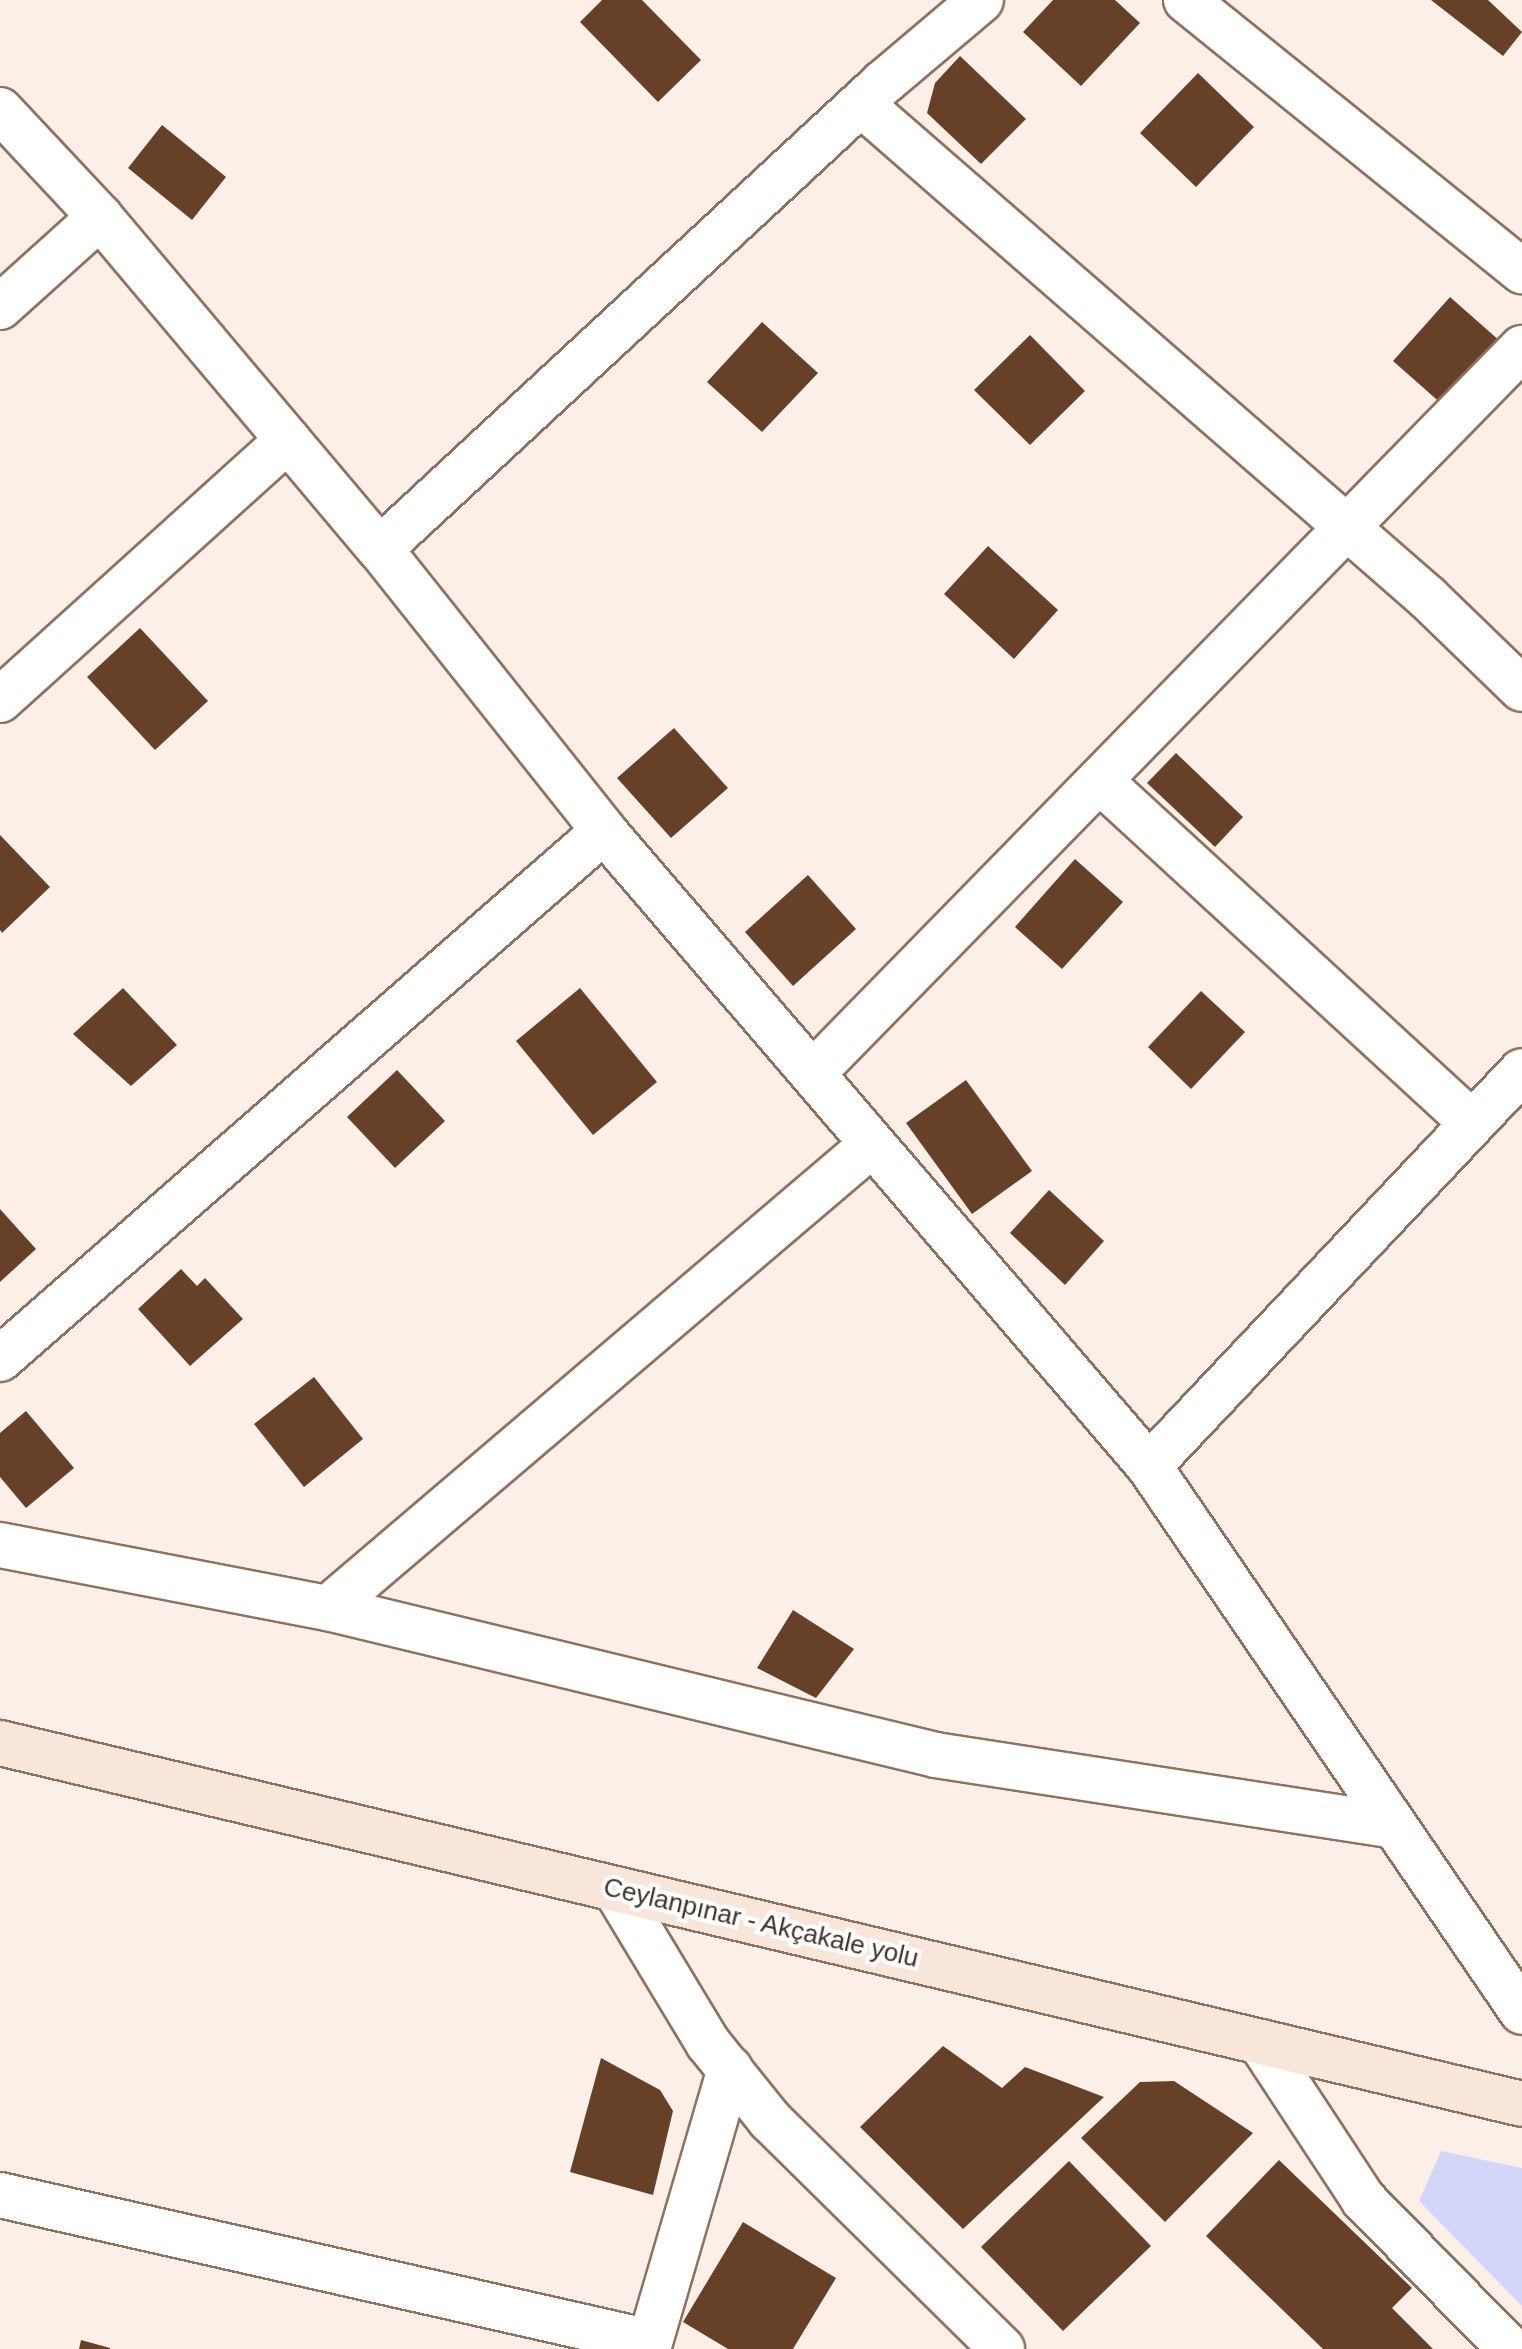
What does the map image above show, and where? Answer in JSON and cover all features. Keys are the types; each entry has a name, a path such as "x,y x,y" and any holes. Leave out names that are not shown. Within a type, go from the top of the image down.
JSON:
{"main road":[{"name":"Ceylanpınar - Akçakale yolu","path":"0,1743 1522,2104"}],"street":[{"path":"380,549 861,104 981,0"},
{"path":"1186,0 1522,271"},
{"path":"861,104 1346,528 1522,689"},
{"path":"0,110 100,217 380,549 604,831 814,1072 870,1146 1149,1466 1522,2012"},
{"path":"0,307 100,217"},
{"path":"814,1072 1522,348"},
{"path":"0,700 288,440"},
{"path":"1100,781 1472,1123"},
{"path":"0,1359 604,831"},
{"path":"1149,1466 1522,1071"},
{"path":"328,1608 870,1146"},
{"path":"0,1545 328,1608 936,1755 1395,1826"},
{"path":"615,1889 730,2069 770,2120 1002,2349"},
{"path":"1260,2042 1363,2199 1510,2349"},
{"path":"0,2195 649,2345 730,2069"}],"shaded area":[{"path":"1441,2151 1522,2168 1522,2306 1419,2201"}],"building":[{"path":"602,0 642,0 701,60 658,102 580,22"},
{"path":"1053,0 1115,0 1140,23 1081,86 1023,32"},
{"path":"1431,0 1488,0 1522,32 1503,56"},
{"path":"960,56 1026,119 981,164 927,113 935,83"},
{"path":"1198,73 1254,127 1196,187 1140,133"},
{"path":"162,125 226,177 192,220 128,168"},
{"path":"1450,297 1501,342 1444,406 1393,361"},
{"path":"762,322 818,373 762,432 707,382"},
{"path":"1030,335 1085,391 1030,445 974,390"},
{"path":"988,546 1058,610 1014,659 944,594"},
{"path":"140,628 208,701 155,750 87,677"},
{"path":"674,728 728,788 671,838 617,778"},
{"path":"1176,753 1243,817 1215,847 1147,783"},
{"path":"0,835 50,887 2,933 0,930"},
{"path":"1075,859 1123,902 1062,969 1015,927"},
{"path":"808,875 856,929 793,986 745,932"},
{"path":"123,988 177,1045 131,1086 73,1034"},
{"path":"580,988 657,1082 593,1135 516,1041"},
{"path":"1201,991 1245,1032 1191,1089 1148,1047"},
{"path":"397,1070 445,1121 395,1168 347,1117"},
{"path":"966,1080 1032,1171 972,1214 906,1123"},
{"path":"1049,1190 1104,1241 1065,1285 1010,1233"},
{"path":"0,1209 36,1249 0,1282"},
{"path":"181,1269 197,1286 205,1278 243,1319 190,1366 138,1309"},
{"path":"314,1377 363,1439 304,1487 254,1424"},
{"path":"26,1411 74,1468 26,1508 0,1477 0,1433"},
{"path":"793,1610 854,1649 816,1698 757,1668"},
{"path":"943,2046 1002,2088 1025,2067 1104,2097 963,2229 860,2127"},
{"path":"601,2058 660,2090 673,2111 653,2195 570,2172"},
{"path":"1174,2081 1253,2133 1165,2222 1081,2138 1140,2082"},
{"path":"1279,2160 1412,2288 1392,2308 1433,2349 1323,2349 1206,2236"},
{"path":"1069,2161 1151,2246 1063,2331 981,2247"},
{"path":"743,2222 836,2278 793,2349 728,2349 683,2322"},
{"path":"81,2340 110,2348 110,2349 79,2349"}]}
